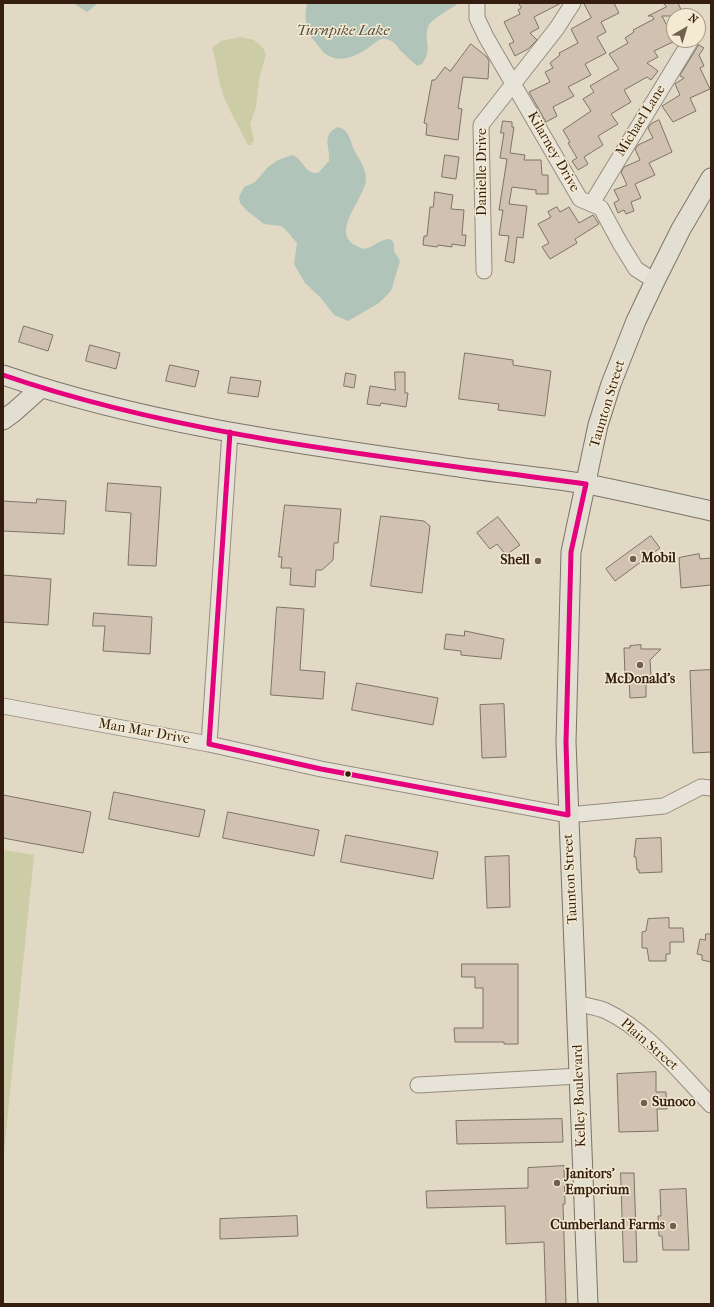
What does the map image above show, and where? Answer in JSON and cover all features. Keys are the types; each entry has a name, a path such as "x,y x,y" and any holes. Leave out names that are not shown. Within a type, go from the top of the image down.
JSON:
{"main road":[{"name":"Taunton Street","path":"574,960 566,734 571,552 598,425 611,384 636,321 655,281 681,229 711,178"},
{"path":"3,375 41,388 134,413 230,432 315,447 586,484 711,511"},
{"path":"3,420 41,388"},
{"name":"Kelley Boulevard","path":"574,960 588,1304"}],"street":[{"name":"Kilarney Drive","path":"477,3 477,18 486,37 580,199 601,208 620,244 636,269 655,281"},
{"name":"Danielle Drive","path":"484,271 481,125 513,82 557,28 572,3"},
{"name":"Michael Lane","path":"592,203 686,48"},
{"path":"209,744 230,432"},
{"name":"Man Mar Drive","path":"3,706 209,744 326,770 568,815 664,806 701,787 711,788"},
{"name":"Plain Street","path":"576,1003 604,1010 624,1021 671,1062 711,1105"},
{"path":"418,1085 579,1076"}],"green space":[{"path":"240,37 254,40 263,48 266,54 259,79 256,107 250,124 254,140 251,145 248,145 230,110 220,83 212,48 221,41"},
{"path":"3,850 34,855 3,1162"}],"water":[{"path":"73,3 98,3 87,12"},
{"name":"Turnpike Lake","path":"307,3 459,3 429,25 427,30 427,53 422,64 417,66 394,42 385,39 379,40 355,56 342,59 330,57 323,52 312,39 306,24"},
{"path":"338,127 345,130 347,133 363,166 366,179 364,187 349,217 346,227 347,236 353,244 365,249 383,240 390,239 394,243 394,251 400,261 391,291 379,303 348,321 334,315 321,298 305,283 294,264 297,243 286,230 281,226 264,224 246,210 240,203 239,197 244,187 255,182 268,167 278,160 292,155 296,157 307,169 313,173 318,173 329,161 329,134"}],"building":[{"path":"519,3 561,3 534,17 539,28 530,33 537,40 528,49 515,56 509,44 514,42 504,22 520,14 518,10 521,8"},
{"path":"584,3 614,3 619,13 601,22 606,32 597,37 606,53 585,64 591,75 568,87 574,96 553,107 557,116 546,122 529,92 550,82 545,72 553,68 550,63 560,55 559,53 578,43 571,29 591,18"},
{"path":"664,3 678,3 680,8 666,8 666,16 662,16 666,24 666,45 654,51 658,57 647,63 658,71 651,80 647,77 624,90 631,102 611,114 618,124 598,136 603,145 584,157 588,164 578,170 572,161 577,158 568,143 570,142 563,130 591,111 583,99 594,92 590,86 619,69 609,54 628,43 625,38 634,32 633,30 654,19 652,16 648,16 666,7"},
{"path":"471,44 487,57 489,61 488,79 463,77 458,108 462,109 458,140 426,135 427,124 424,123 432,80 435,80 445,67 450,71"},
{"path":"697,48 704,48 699,55 704,66 700,68 710,89 690,98 696,111 673,122 662,106 680,95 675,84 684,78 680,76"},
{"path":"659,120 672,152 649,163 655,175 635,184 641,198 631,202 634,211 626,214 624,210 618,213 614,203 619,200 614,190 627,185 621,172 624,167 640,160 635,149 638,145 653,138 648,128 651,124"},
{"path":"503,121 512,122 512,127 514,127 510,153 525,155 524,160 541,160 542,175 548,175 548,194 536,194 536,190 512,187 509,204 527,206 523,238 517,237 514,263 505,261 509,236 499,235 503,210 499,210 507,159 500,158 504,133 501,133"},
{"path":"445,155 459,157 456,179 442,177"},
{"path":"435,192 453,195 451,209 464,210 462,235 466,235 465,246 452,244 452,247 423,245 424,236 427,236 430,207 433,207"},
{"path":"557,207 560,212 569,207 579,223 593,215 599,224 575,239 577,243 550,259 542,247 549,243 538,224 551,217 548,212"},
{"path":"24,326 53,335 48,351 19,342"},
{"path":"90,345 120,353 116,369 86,361"},
{"path":"465,353 513,360 513,365 551,371 545,416 498,410 499,404 459,399"},
{"path":"170,365 199,371 195,387 166,381"},
{"path":"395,372 405,372 405,393 408,393 406,407 381,403 380,406 367,404 370,386 395,390"},
{"path":"346,373 356,375 354,388 344,386"},
{"path":"231,377 261,381 258,397 228,393"},
{"path":"108,483 161,487 156,566 128,565 131,513 106,511"},
{"path":"37,499 66,501 64,534 3,531 3,501 36,503"},
{"path":"285,505 341,509 338,543 334,543 333,560 322,570 316,570 315,587 290,585 291,568 281,568 282,557 279,557"},
{"path":"381,516 424,521 430,526 422,593 371,586"},
{"path":"498,517 520,545 506,555 497,544 490,549 477,533"},
{"name":"Mobil","path":"651,536 660,548 615,581 606,569"},
{"path":"699,554 700,559 711,558 711,585 681,588 679,558"},
{"path":"3,575 51,579 48,625 3,622"},
{"path":"277,607 304,609 300,670 325,672 323,699 271,695"},
{"path":"94,613 152,617 150,654 103,651 105,626 93,626"},
{"path":"465,631 504,639 501,659 461,655 461,651 444,649 446,634 464,636"},
{"path":"641,645 641,649 661,649 650,660 651,676 646,676 646,697 630,698 629,677 625,677 624,648"},
{"path":"711,670 711,752 693,753 690,671"},
{"path":"357,683 438,698 433,725 352,710"},
{"path":"504,704 506,757 482,758 480,705"},
{"path":"114,792 205,810 199,837 109,819"},
{"path":"3,795 91,812 83,853 3,838"},
{"path":"228,812 319,830 314,856 223,838"},
{"path":"346,835 438,852 433,879 341,862"},
{"path":"661,838 662,872 639,873 639,870 637,870 636,857 634,857 636,839"},
{"path":"509,856 510,907 487,908 485,857"},
{"path":"669,918 669,928 683,928 684,942 670,942 670,954 666,954 666,961 649,961 647,948 642,948 642,932 646,931 648,919"},
{"path":"706,934 711,934 711,962 702,960 702,955 697,954 700,939 705,940"},
{"path":"462,964 518,964 518,1044 504,1044 504,1042 455,1042 454,1028 483,1028 483,988 475,988 475,977 462,977"},
{"name":"Sunoco","path":"656,1072 656,1092 666,1092 667,1109 657,1109 658,1131 619,1132 617,1074"},
{"path":"562,1119 563,1142 457,1144 456,1121"},
{"path":"564,1166 565,1204 563,1204 566,1304 546,1304 544,1242 506,1244 505,1206 427,1208 426,1191 528,1188 528,1168"},
{"name":"Cumberland Farms","path":"621,1173 634,1173 637,1262 624,1262"},
{"name":"Cumberland Farms","path":"686,1189 689,1250 663,1250 662,1236 659,1236 658,1216 661,1216 660,1190"},
{"path":"297,1216 298,1236 220,1239 220,1219"}],"transit line":[{"path":"3,375 74,397 146,415 218,430 365,455 586,484"},
{"path":"209,744 230,432"},
{"path":"568,815 566,742 571,552 586,484"},
{"path":"209,744 321,769 568,815"}],"place":[{"name":"Mobil","path":"633,559"},
{"name":"Shell","path":"538,561"},
{"name":"McDonald's","path":"640,665"},
{"name":"Sunoco","path":"644,1103"},
{"name":"Janitors' Emporium","path":"557,1183"},
{"name":"Cumberland Farms","path":"673,1226"}]}
